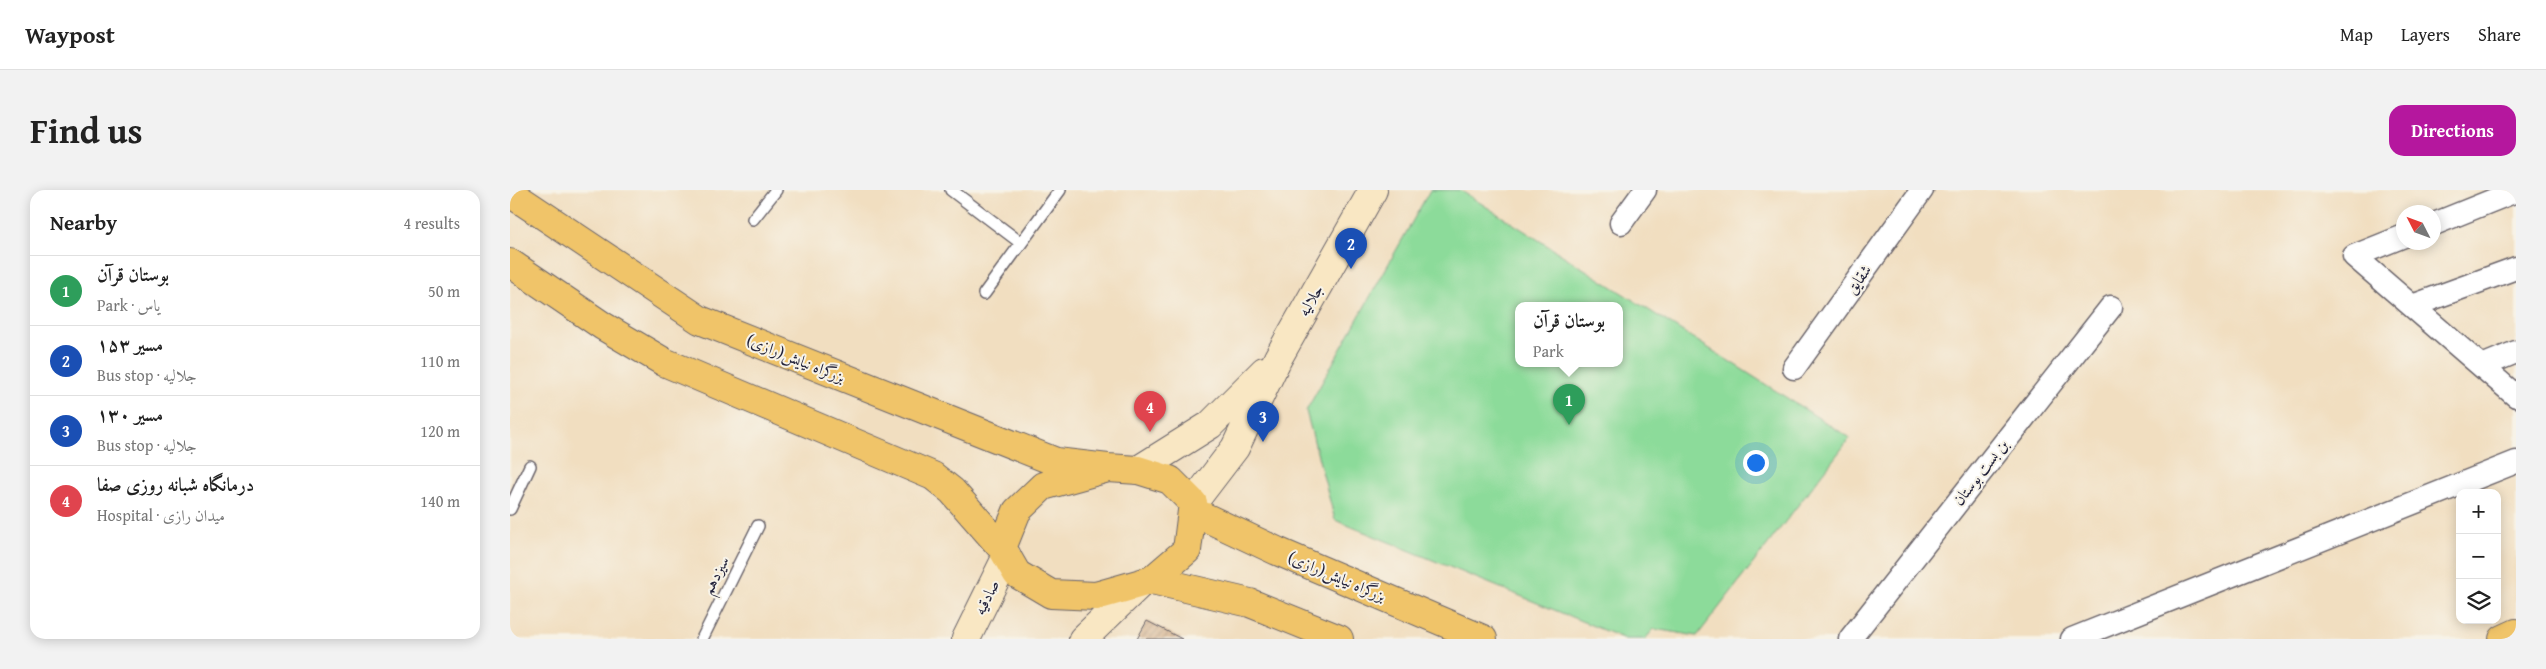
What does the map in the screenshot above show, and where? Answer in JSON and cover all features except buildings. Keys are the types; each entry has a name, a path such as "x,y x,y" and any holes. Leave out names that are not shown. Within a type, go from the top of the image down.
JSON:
{"highway":[{"name":"بزرگراه نیایش(رازی)","path":"510,193 700,320 1056,462 1108,468"},
{"path":"510,263 603,326 664,362 933,476 952,491 1004,552 1017,574 1051,594 1096,596 1146,582 1187,550 1192,507 1170,480 1138,470 1108,468 1043,486 1017,511 1004,552"},
{"name":"بزرگراه نیایش(رازی)","path":"1192,507 1277,551 1483,639"},
{"path":"1146,582 1250,603 1339,639"},
{"path":"2503,639 2516,633"}],"main road":[{"name":"جلالیه","path":"1278,358 1373,190"},
{"path":"1138,470 1210,425 1278,358"},
{"path":"1192,507 1235,448 1278,358"},
{"name":"صادقیه","path":"966,639 1004,552"},
{"path":"1083,639 1146,582"}],"street":[{"path":"1621,223 1645,190"},
{"name":"شقایق","path":"1794,368 1922,190"},
{"path":"2441,221 2516,191"},
{"path":"2396,239 2354,256 2516,396"},
{"path":"2412,306 2516,268"},
{"name":"بن بست بوستان","path":"1850,639 2111,306"},
{"path":"2482,366 2516,352"},
{"path":"2072,639 2516,462"}],"lane":[{"path":"754,219 776,190"},
{"path":"951,190 1021,243"},
{"path":"984,294 1060,190"},
{"path":"510,509 530,466"},
{"name":"سیزدهم","path":"702,639 758,526"}],"green space":[{"path":"1430,190 1460,190 1850,438 1697,636 1654,629 1645,639 1625,639 1335,520 1306,411"}],"place":[{"name":"مسیر ۱۵۳","path":"1351,269"},
{"name":"بوستان قرآن","path":"1569,425"},
{"name":"درمانگاه شبانه روزی صفا","path":"1150,432"},
{"name":"مسیر ۱۳۰","path":"1263,442"}]}
